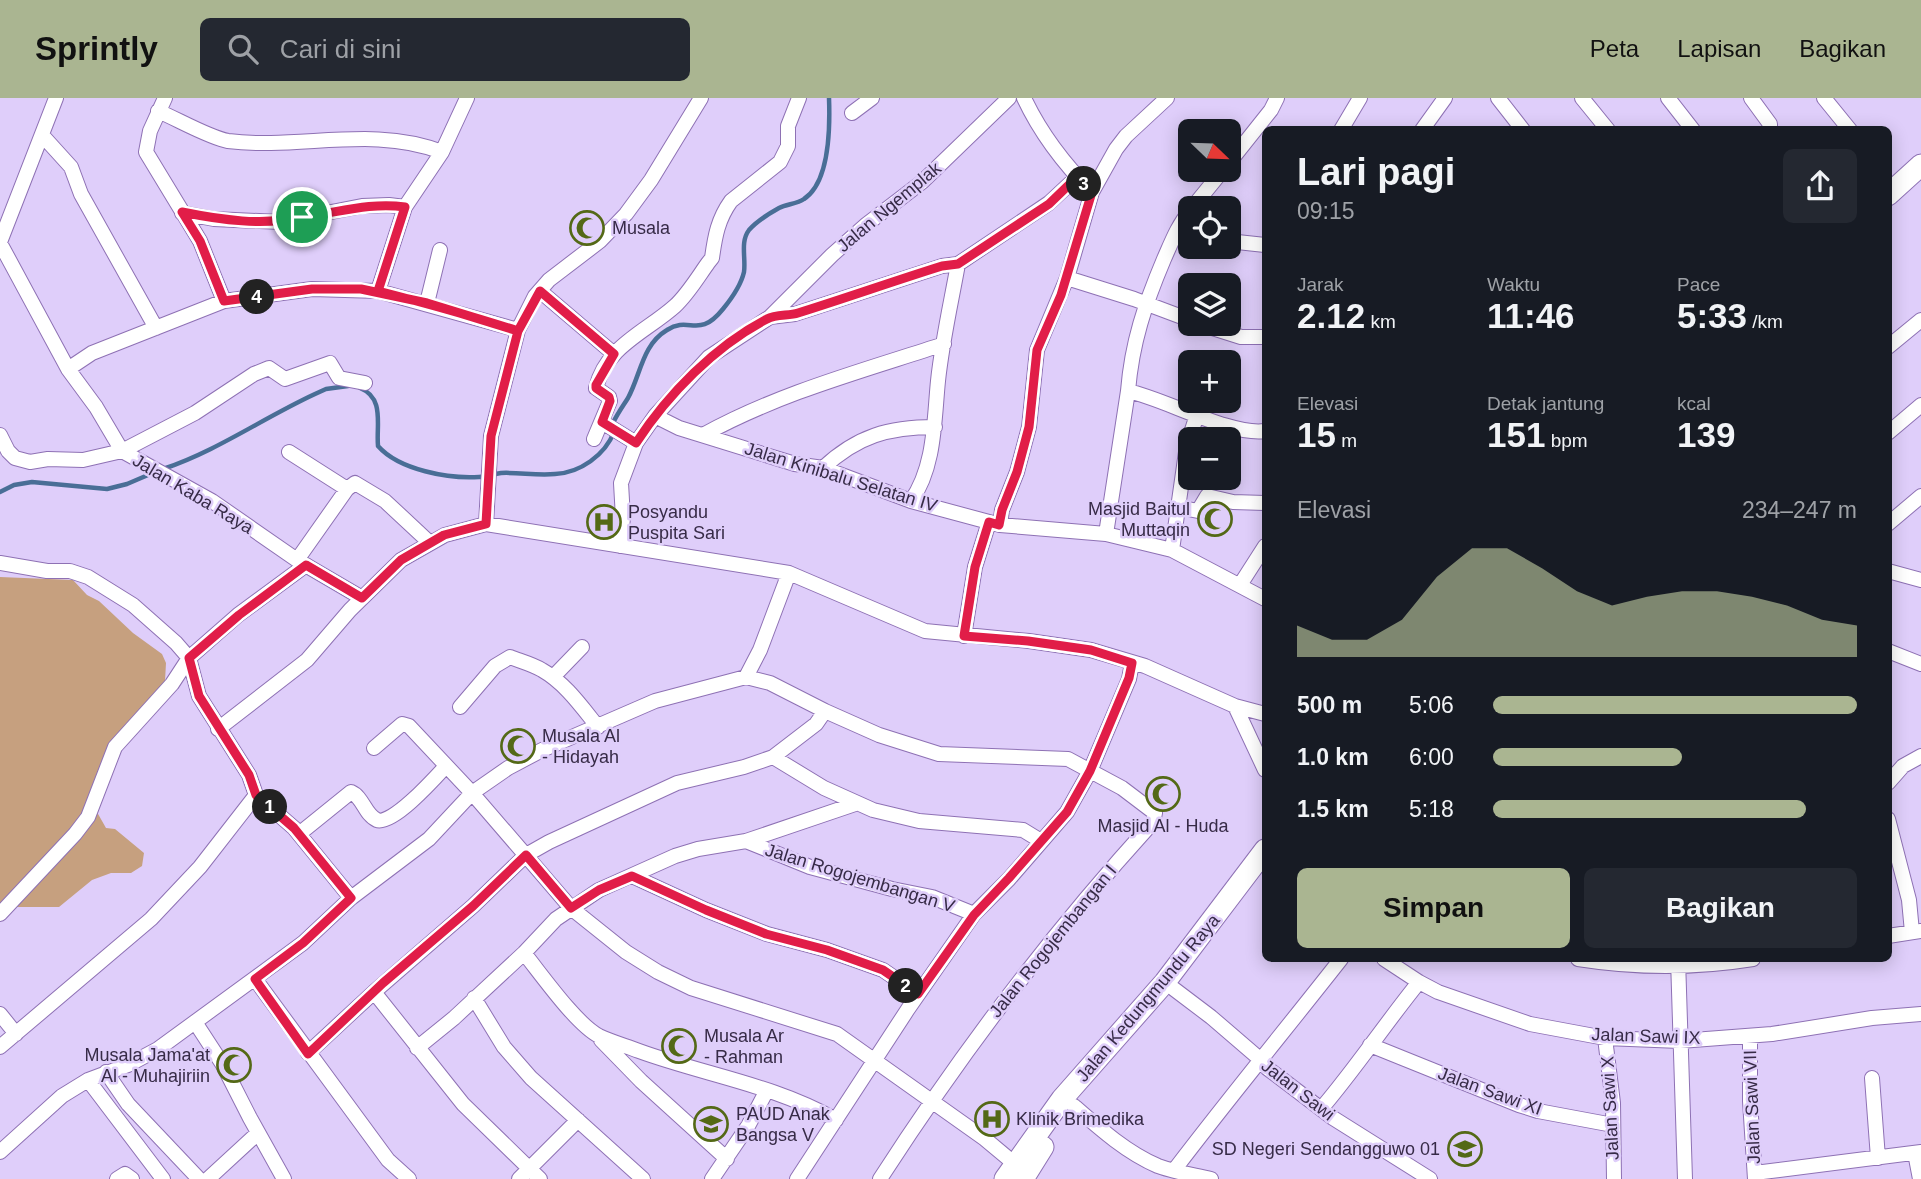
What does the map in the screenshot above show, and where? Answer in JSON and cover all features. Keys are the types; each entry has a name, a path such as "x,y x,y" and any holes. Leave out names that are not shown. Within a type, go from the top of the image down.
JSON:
{"main road":[{"path":"1892,174 1921,149"},
{"path":"1892,192 1917,173"},
{"name":"Jalan Kedungmundu Raya","path":"1018,1174 1062,1099 1165,982 1262,854"},
{"name":"Jalan Kedungmundu Raya","path":"1018,1174 1221,933 1262,878"}],"street":[{"name":"Jalan Kaba Raya","path":"56,98 0,243 68,369 96,407 122,451 182,482 302,562 362,598"},
{"path":"378,291 405,207 442,152 467,98"},
{"path":"486,524 491,436 518,331 549,280 600,241 626,214 651,180 701,98"},
{"path":"594,439 610,401 596,385 614,354 674,307 712,258 719,221 726,208 780,162 788,146 788,126 799,98"},
{"path":"852,113 872,98"},
{"name":"Jalan Ngemplak","path":"620,546 623,519 621,483 636,443 655,416 709,357 770,317 832,255 922,182 1009,98"},
{"path":"964,636 975,567 1017,472 1029,427 1037,350 1067,278 1092,192 1126,136 1167,98"},
{"path":"1241,148 1271,110 1277,98"},
{"path":"1343,126 1360,98"},
{"path":"1425,126 1445,98"},
{"path":"1498,98 1520,126"},
{"path":"1582,98 1605,126"},
{"path":"1668,98 1690,126"},
{"path":"1751,98 1770,126"},
{"path":"1824,98 1847,126"},
{"path":"1030,100 1037,123 1077,177 1092,192"},
{"path":"224,301 200,241 146,152 150,131 162,104 224,140 271,144 362,137 419,143 442,152"},
{"path":"42,135 71,167 81,194 156,328"},
{"name":"Jalan Ngemplak","path":"770,317 795,314 942,266 958,264 1049,204 1077,177"},
{"path":"1202,196 1213,182"},
{"path":"182,212 214,219 281,222 362,206 405,207"},
{"path":"1106,534 1137,330 1145,303 1178,239"},
{"path":"1241,243 1262,245"},
{"path":"427,303 440,250"},
{"path":"911,501 918,491 928,462 935,427 938,380 958,264"},
{"path":"1067,278 1178,315"},
{"path":"68,369 92,353 224,301 312,289 378,291 518,331"},
{"path":"540,291 614,354"},
{"path":"1892,343 1921,320"},
{"path":"1238,336 1262,337"},
{"path":"703,435 741,414 802,389 944,344"},
{"path":"0,435 15,458 30,462 48,459 83,460 122,451 195,413 254,374 268,368 285,379 330,363 340,378 365,383"},
{"path":"1128,391 1197,415 1255,432 1262,431"},
{"path":"1892,430 1921,405"},
{"path":"1172,550 1188,445 1197,415"},
{"name":"Jalan Kinibalu Selatan IV","path":"655,416 679,428 795,464 823,468 911,501 994,524 1106,534 1172,550 1262,597"},
{"path":"602,422 636,443"},
{"path":"823,468 854,445 891,429 935,427"},
{"path":"289,452 347,489"},
{"path":"0,914 88,817 115,747 172,684 189,658 302,562 351,484 364,487 385,500 430,543"},
{"path":"1178,507 1198,511 1207,496 1233,502 1262,503"},
{"path":"1892,521 1921,496"},
{"path":"218,729 307,660 362,598 401,560 444,535 486,524 789,573 925,631 1091,650 1145,666 1235,705 1262,713"},
{"path":"1240,585 1262,551"},
{"path":"0,563 89,576 133,605 176,643 189,658 199,696 249,775 256,795 299,834 351,898"},
{"path":"746,677 761,650 789,573"},
{"path":"1892,573 1921,580"},
{"path":"553,677 582,647"},
{"path":"1892,653 1921,664"},
{"path":"460,707 495,666 510,657 532,665 562,684 598,727"},
{"path":"797,1179 918,994 974,915 1067,812 1090,771 1129,678 1132,663"},
{"path":"0,1152 62,1096 88,1080 128,1065 158,1049 303,943 351,898 429,839 472,793 508,768 655,701 746,677 770,683 825,712 879,735 939,754 1068,759 1090,771"},
{"path":"1235,705 1262,764"},
{"path":"308,1054 526,855 669,786 773,757 816,724 825,712"},
{"path":"374,748 402,724 406,724 472,793 571,908 626,952 658,972 712,995 837,1034 985,1139 1018,1174"},
{"path":"1892,778 1903,766 1921,756"},
{"path":"773,757 855,804 919,821 1023,830 1041,841"},
{"path":"299,834 351,792 356,794 374,818 387,820 402,810 446,766"},
{"name":"Jalan Rogojembangan I","path":"931,1101 1013,987 1101,879 1155,819 1155,813 1122,788 1090,771"},
{"path":"0,1047 151,919 200,867 256,795"},
{"path":"417,1048 524,953 556,919 599,890 675,856 746,841 855,804"},
{"name":"Jalan Rogojembangan V","path":"746,841 800,863 892,889 932,897 974,915"},
{"path":"1892,935 1917,932 1909,900 1894,861"},
{"path":"632,876 766,934 827,950 883,970 918,994"},
{"path":"524,953 566,1006 641,1081 727,1159"},
{"path":"1163,1172 1261,1060 1340,962"},
{"name":"Jalan Sawi IX","path":"1389,962 1438,992 1530,1024 1605,1038 1680,1041 1750,1036 1872,1018 1921,1014"},
{"path":"1596,962 1678,962 1685,1179"},
{"path":"255,979 387,1160 409,1179"},
{"path":"1321,1109 1352,1073 1370,1045 1419,982"},
{"name":"Jalan Sawi","path":"1174,989 1211,1017 1267,1068 1321,1109 1430,1179"},
{"path":"374,992 463,1104 524,1173 540,1179"},
{"path":"474,998 504,1047 531,1079 643,1179"},
{"path":"0,1014 16,1034"},
{"path":"195,1022 223,1065 284,1179"},
{"path":"597,1035 678,1065 767,1090 813,1107 836,1120"},
{"name":"Jalan Sawi VII","path":"1750,1036 1750,1101 1755,1176"},
{"name":"Jalan Sawi X","path":"1605,1038 1613,1103 1614,1179"},
{"name":"Jalan Sawi XI","path":"1370,1045 1519,1105 1613,1125"},
{"path":"106,1072 128,1104 199,1179"},
{"path":"1872,1078 1878,1158"},
{"path":"88,1080 163,1179"},
{"path":"712,1179 748,1126 767,1090"},
{"path":"880,1179 931,1101"},
{"path":"1074,1106 1106,1134 1163,1172 1211,1179"},
{"path":"524,1173 578,1120"},
{"path":"208,1179 258,1133"},
{"path":"1755,1176 1918,1152 1920,1179"},
{"path":"117,1179 122,1174 129,1175 132,1179"}],"shaded area":[{"path":"0,577 73,580 87,595 99,601 133,633 162,654 166,663 165,681 89,798 106,828 115,829 144,853 142,866 131,873 111,873 92,880 59,907 12,907 0,921"}],"waterway":[{"path":"614,424 647,352 659,336 675,326 707,323 730,300 744,272 744,245 749,230 772,212 801,201 813,191 824,167 827,152 829,98"},
{"path":"163,469 221,444 326,389 348,386"},
{"path":"360,388 373,398 376,405 378,446 411,467 439,474 482,477 501,473 564,473 582,466 598,455 614,432"},
{"path":"0,492 14,485 32,482 107,489 155,472"}],"place":[{"name":"Musala","path":"587,228"},
{"name":"Masjid Baitul Muttaqin","path":"1215,519"},
{"name":"Posyandu Puspita Sari","path":"604,522"},
{"name":"Musala Al - Hidayah","path":"518,746"},
{"name":"Masjid Al - Huda","path":"1163,794"},
{"name":"Musala Ar - Rahman","path":"679,1046"},
{"name":"Musala Jama'at Al - Muhajiriin","path":"234,1065"},
{"name":"Klinik Brimedika","path":"992,1119"},
{"name":"PAUD Anak Bangsa V","path":"711,1124"},
{"name":"SD Negeri Sendangguwo 01","path":"1465,1149"}],"route":[{"path":"302,217 281,222 214,219 182,212 200,241 224,301 312,289 361,289 427,303 518,331 540,291 614,354 596,385 610,401 602,422 636,443 692,373 709,357 770,317 795,314 942,266 958,264 1049,204 1077,177 1092,192 1067,278 1037,350 1029,427 999,525 989,522 975,567 964,636 1091,650 1132,663 1129,678 1090,771 1067,812 974,915 918,994 883,970 827,950 766,934 632,876 599,890 571,908 526,855 308,1054 255,979 303,943 351,898 294,828 256,795 249,775 199,696 189,658 239,615 306,565 362,598 401,560 444,535 486,524 491,436 518,331 471,318 427,303 378,291 405,207 362,206 302,217"}]}
